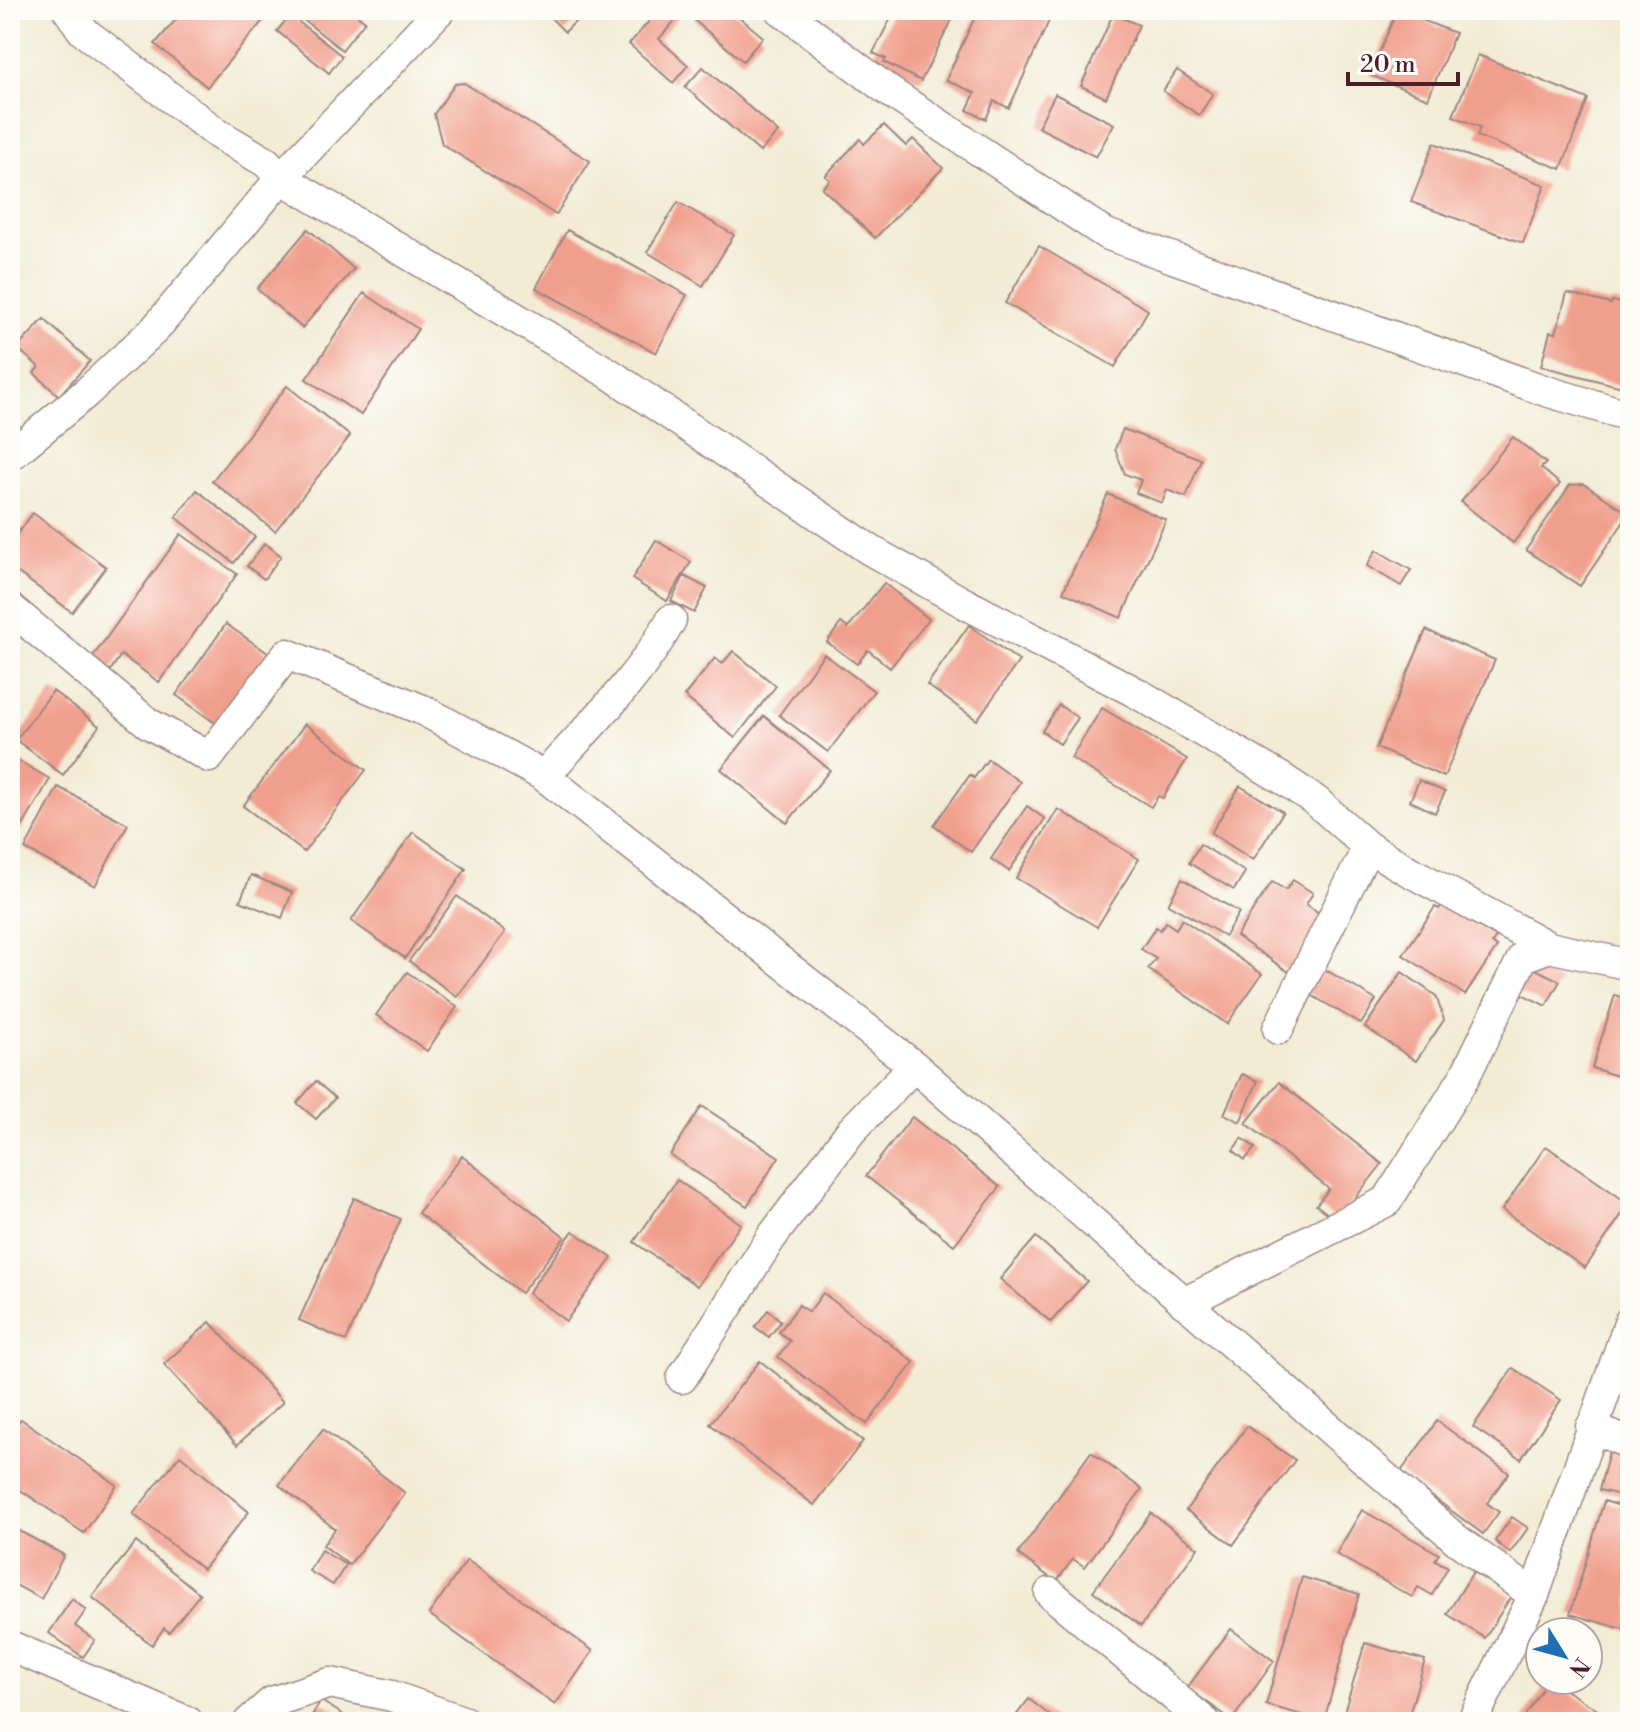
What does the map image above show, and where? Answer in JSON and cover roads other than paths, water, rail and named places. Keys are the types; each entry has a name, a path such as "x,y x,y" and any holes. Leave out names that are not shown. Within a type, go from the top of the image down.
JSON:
{"street":[{"path":"68,10 83,31 218,134 266,162 281,178 610,374 870,550 1137,693 1283,779 1316,801 1368,847 1549,947 1630,965"},
{"path":"10,456 86,393 155,329 281,178 440,10"},
{"path":"781,10 890,92 1106,234 1546,391 1630,416"},
{"path":"10,608 148,723 209,757 287,654 425,711 544,776 914,1066 1457,1540 1534,1595"},
{"path":"544,776 622,689 671,620"},
{"path":"1278,1029 1368,847"},
{"path":"1184,1303 1387,1201 1465,1076 1523,957 1549,947"},
{"path":"682,1378 771,1238 851,1131 914,1066"},
{"path":"1472,1722 1534,1595 1630,1321"},
{"path":"1591,1427 1630,1444"},
{"path":"1050,1593 1205,1722"},
{"path":"10,1646 188,1722"},
{"path":"249,1722 272,1702 330,1683 392,1696 465,1722"}]}
